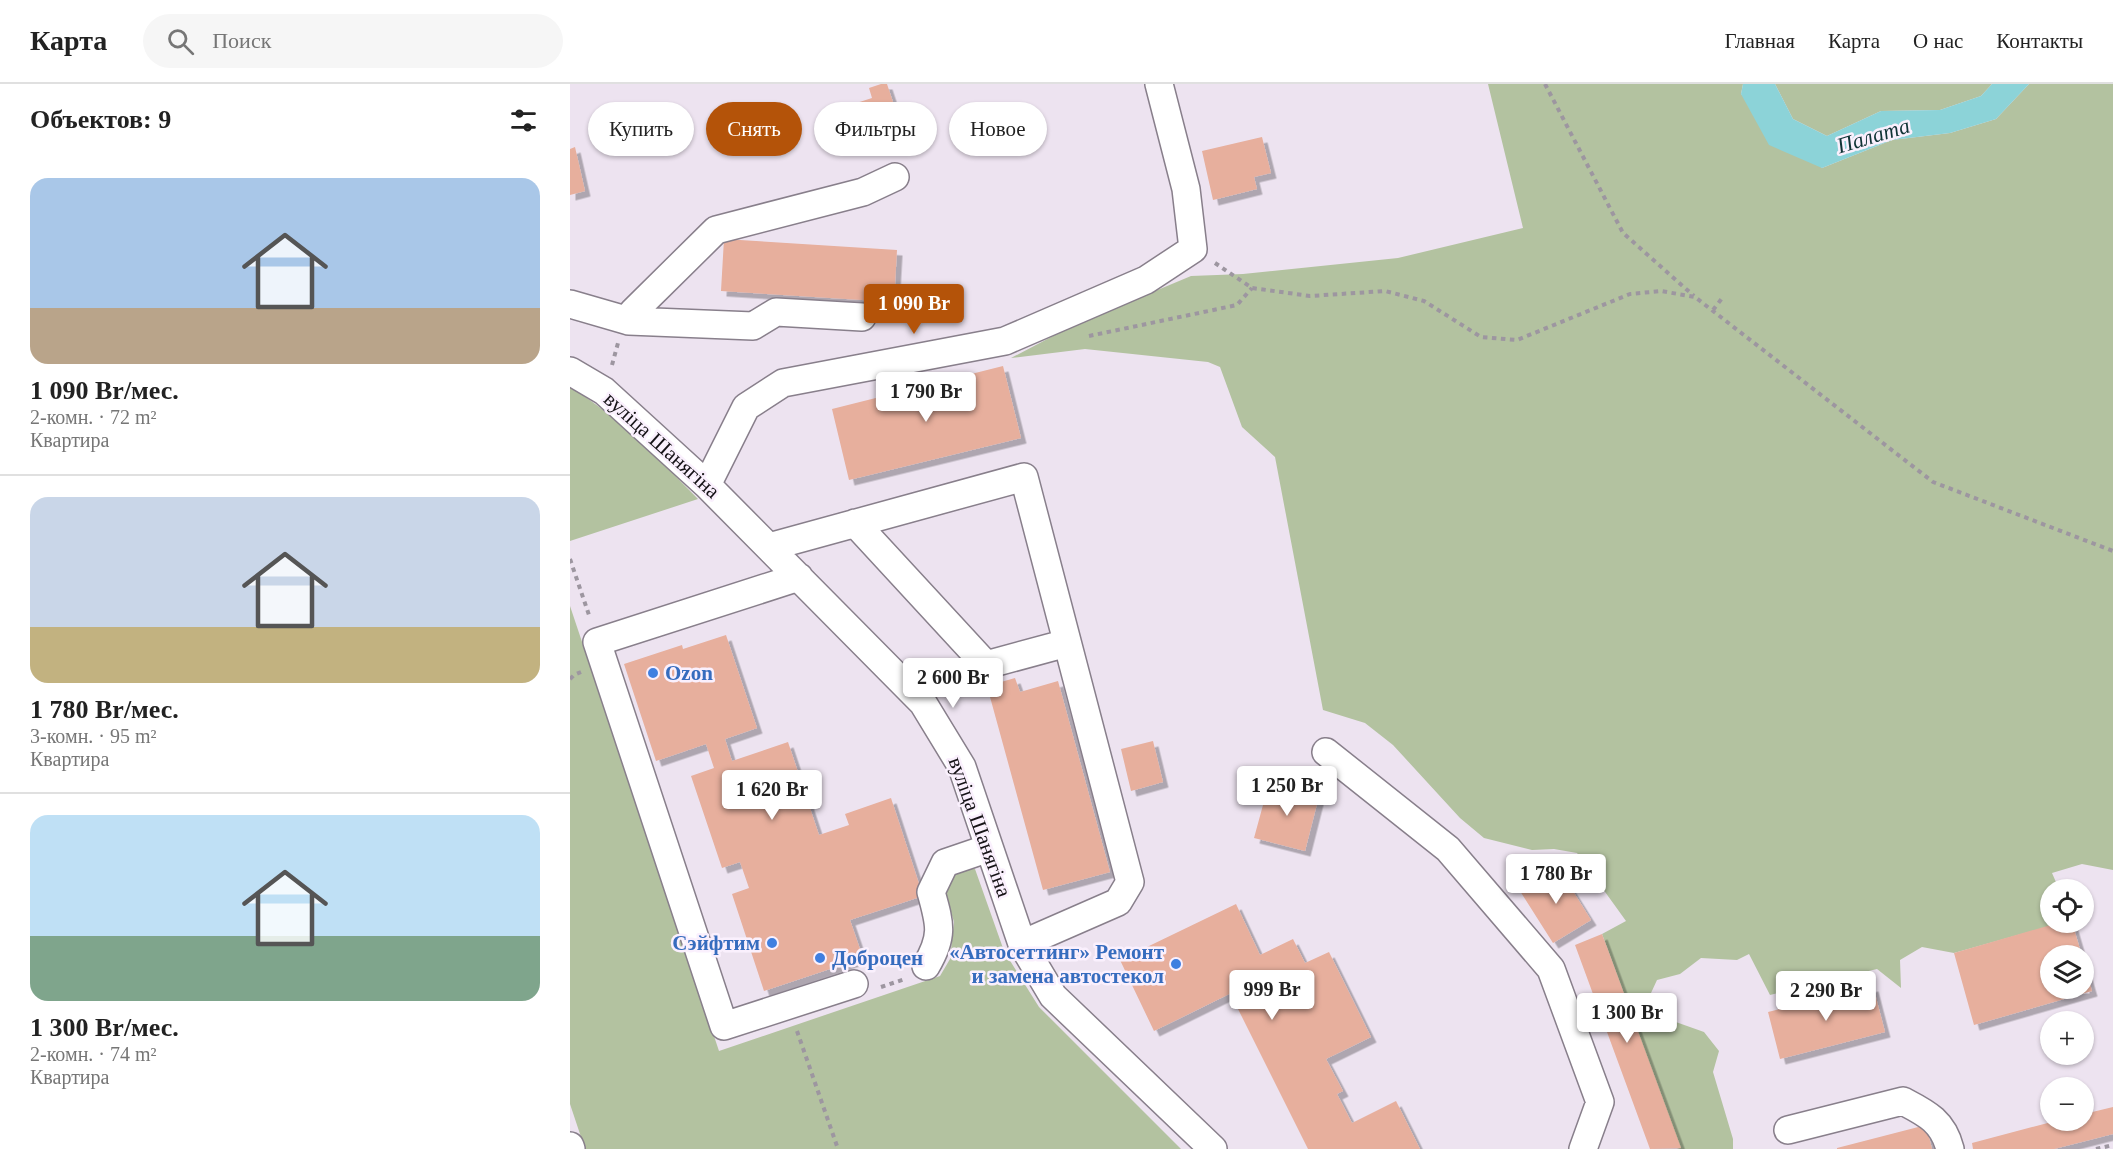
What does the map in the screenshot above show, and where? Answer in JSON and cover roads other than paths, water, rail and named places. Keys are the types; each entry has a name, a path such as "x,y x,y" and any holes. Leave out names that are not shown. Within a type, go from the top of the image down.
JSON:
{"street":[{"path":"707,485 746,407 783,383 1005,341 1146,280 1193,249 1186,189 1159,84"},
{"path":"629,321 633,312 716,231 863,192 895,177"},
{"path":"570,304 629,321 753,326 776,312 862,317"},
{"name":"вуліца Шанягіна","path":"570,371 604,392 707,485 923,703 962,767 1022,945 1053,996 1213,1149"},
{"path":"769,547 1024,477 1130,882 1118,902 1022,945"},
{"path":"855,523 986,665 1067,643"},
{"path":"799,577 597,642 724,1026 854,984"},
{"path":"1326,752 1448,849 1551,969 1600,1102 1583,1149"},
{"path":"926,966 936,950 940,923 931,892 945,862 989,848"},
{"path":"1788,1130 1903,1101 1935,1119 1950,1149"}],"water":[{"name":"Палата","path":"1743,84 1775,84 1793,119 1827,136 1881,111 1940,110 1981,96 1992,84 2029,84 1996,119 1950,133 1892,140 1822,168 1769,145 1741,94"}],"place":[{"name":"Ozon","path":"653,673"},
{"name":"Сэйфтим","path":"772,943"},
{"name":"Доброцен","path":"820,958"},
{"name":"«Автосеттинг» Ремонт и замена автостекол","path":"1176,964"}]}
